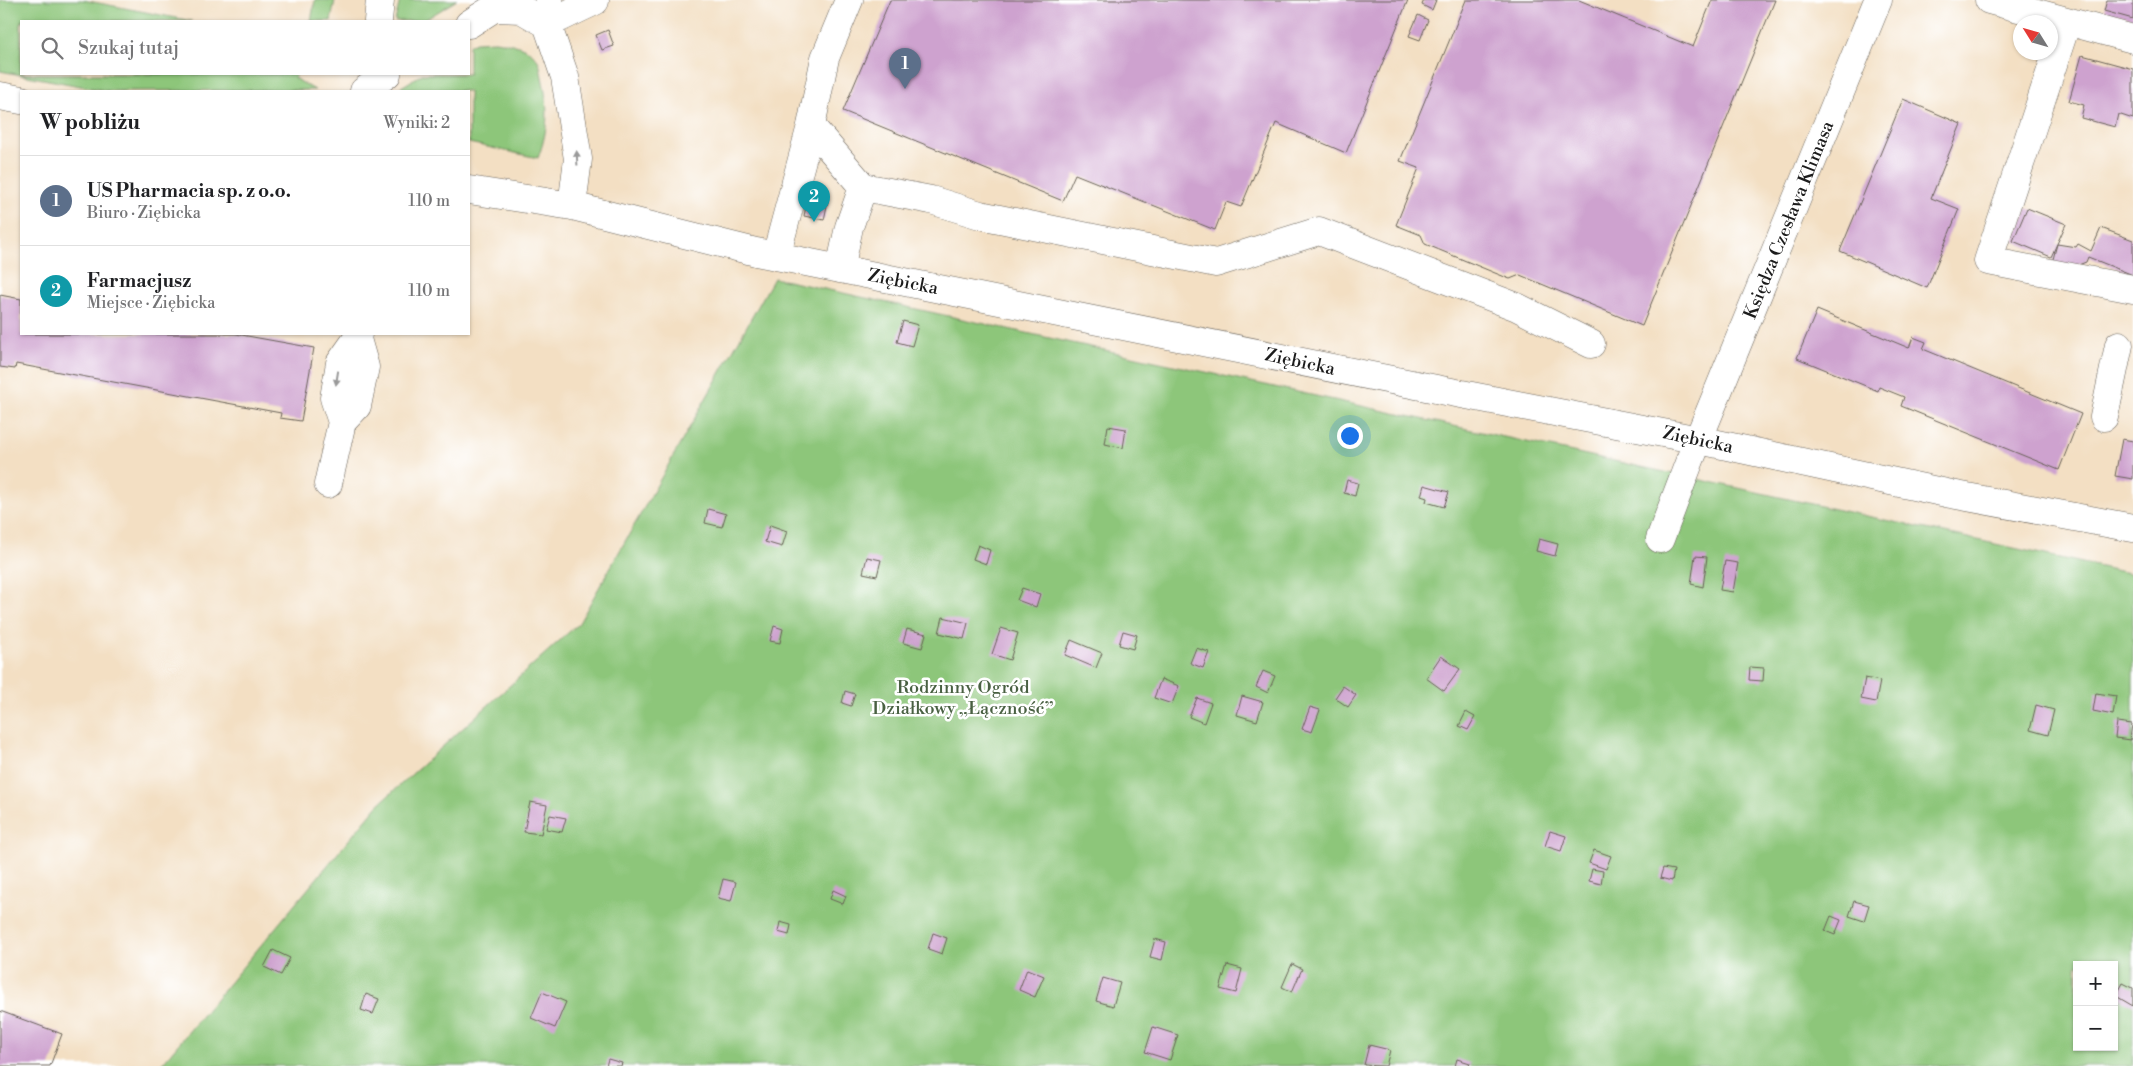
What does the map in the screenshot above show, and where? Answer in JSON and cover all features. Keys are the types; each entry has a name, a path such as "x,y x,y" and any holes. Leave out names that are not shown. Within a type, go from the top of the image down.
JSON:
{"street":[{"path":"378,20 380,0"},
{"path":"776,256 811,126 825,58 849,0"},
{"name":"Księdza Czesława Klimasa","path":"1660,539 1878,0"},
{"path":"1989,0 2133,39"},
{"path":"470,23 497,4 548,12 596,1"},
{"path":"548,12 565,77 578,159 572,206"},
{"path":"2067,22 1988,261 2133,289"},
{"path":"365,90 386,75"},
{"path":"0,96 20,100"},
{"path":"811,126 863,187 931,200 980,215 1216,263 1319,231 1516,307 1591,344"},
{"path":"840,269 849,227 863,187"},
{"name":"Ziębicka","path":"470,190 572,206 776,256 1446,392 1699,440 1951,494 2133,528"},
{"path":"328,484 342,422 334,398 340,363 358,336"},
{"path":"2104,417 2119,345"}],"green space":[{"path":"0,0 83,0 187,20 20,20 20,75 0,71"},
{"path":"315,0 335,0 331,20 311,20"},
{"path":"400,0 457,0 425,20 395,20"},
{"path":"495,41 513,44 529,51 537,59 547,108 546,127 538,158 470,143 470,90 397,90 420,75 470,75 470,45 476,42"},
{"path":"21,75 297,75 294,78 315,90 102,90"},
{"name":"Rodzinny Ogród Działkowy „Łączność”","path":"774,278 2133,574 2133,1066 160,1066 378,805 579,623"}],"building":[{"path":"890,0 1408,0 1346,153 1276,123 1241,207 1226,202 1215,230 1075,174 1063,201 843,111"},
{"path":"1424,0 1436,0 1432,10 1422,5"},
{"path":"1466,0 1579,0 1693,47 1712,0 1775,0 1642,326 1520,275 1510,279 1495,273 1425,244 1421,235 1396,225 1419,168 1400,161"},
{"path":"2107,0 2133,0 2133,19 2104,11"},
{"path":"1418,15 1428,20 1420,40 1409,36"},
{"path":"608,30 614,46 602,50 596,35"},
{"path":"2082,55 2133,69 2133,119 2118,114 2115,127 2081,118 2084,105 2069,101"},
{"path":"1903,99 1961,124 1931,198 1959,209 1927,288 1840,251"},
{"path":"808,197 828,201 824,220 804,216"},
{"path":"2027,208 2066,224 2051,257 2013,241"},
{"path":"2101,228 2133,240 2133,275 2088,257 2086,262 2073,267 2052,263 2057,244 2076,247 2078,244 2091,251"},
{"path":"0,295 20,299 20,335 242,335 314,348 301,421 280,418 281,413 16,364 15,369 0,367"},
{"path":"1817,310 1909,348 1913,337 1926,342 1923,349 2081,414 2059,470 1901,406 1904,397 1879,387 1878,391 1797,358"},
{"path":"903,321 918,325 912,346 897,342"},
{"path":"1108,426 1126,429 1123,448 1105,444"},
{"path":"2122,439 2133,441 2133,479 2115,476"},
{"path":"1347,480 1358,483 1355,496 1344,493"},
{"path":"1424,485 1449,492 1444,507 1426,502 1427,498 1421,496"},
{"path":"708,509 726,514 722,527 705,523"},
{"path":"770,525 787,531 782,547 765,542"},
{"path":"1539,539 1558,544 1555,556 1536,551"},
{"path":"978,545 990,550 986,564 973,559"},
{"path":"1695,556 1707,557 1703,587 1691,584"},
{"path":"867,557 881,560 877,576 863,573"},
{"path":"1725,561 1738,563 1733,592 1720,590"},
{"path":"1022,588 1040,594 1036,607 1017,600"},
{"path":"943,617 968,623 964,639 939,633"},
{"path":"774,626 783,629 780,643 770,641"},
{"path":"1001,628 1018,633 1010,660 992,654"},
{"path":"907,629 926,634 922,648 903,643"},
{"path":"1123,631 1137,635 1133,649 1119,645"},
{"path":"1071,640 1102,653 1096,668 1065,655"},
{"path":"1196,648 1209,652 1203,668 1190,663"},
{"path":"1441,656 1460,669 1444,691 1426,678"},
{"path":"1750,667 1764,668 1763,681 1749,680"},
{"path":"1263,671 1275,676 1268,693 1256,687"},
{"path":"1865,678 1880,681 1876,702 1861,699"},
{"path":"1161,679 1179,686 1172,704 1154,698"},
{"path":"1343,686 1356,695 1348,707 1335,698"},
{"path":"845,691 855,694 851,706 842,703"},
{"path":"2096,693 2116,696 2113,715 2093,711"},
{"path":"1242,696 1263,702 1257,721 1237,715"},
{"path":"1197,698 1211,703 1204,723 1189,717"},
{"path":"2036,705 2054,710 2048,735 2030,730"},
{"path":"1310,707 1320,710 1312,732 1302,729"},
{"path":"1466,712 1475,717 1468,730 1459,726"},
{"path":"2117,722 2132,724 2130,740 2115,738"},
{"path":"530,802 547,805 541,834 524,832"},
{"path":"550,815 566,818 562,832 546,829"},
{"path":"1550,831 1566,836 1561,851 1545,846"},
{"path":"1594,850 1611,856 1606,869 1589,863"},
{"path":"1663,868 1674,870 1672,881 1660,878"},
{"path":"1592,869 1603,871 1601,884 1589,881"},
{"path":"723,879 736,882 731,901 718,898"},
{"path":"833,890 846,896 843,904 830,899"},
{"path":"1854,901 1869,905 1864,921 1849,916"},
{"path":"1831,916 1841,920 1835,935 1825,931"},
{"path":"780,922 791,925 789,935 778,932"},
{"path":"933,933 947,938 942,954 928,949"},
{"path":"1155,939 1166,942 1162,960 1150,957"},
{"path":"273,950 290,958 281,975 264,967"},
{"path":"1292,964 1302,969 1292,992 1282,987"},
{"path":"1227,965 1242,969 1236,993 1220,989"},
{"path":"1027,969 1044,976 1035,997 1019,990"},
{"path":"1103,978 1120,983 1113,1006 1096,1001"},
{"path":"2123,983 2133,988 2133,1006 2118,997 2118,992"},
{"path":"542,992 566,1002 555,1028 531,1018"},
{"path":"366,994 379,999 373,1014 361,1010"},
{"path":"0,1011 62,1034 50,1066 0,1066"},
{"path":"1153,1027 1178,1035 1170,1060 1145,1052"},
{"path":"1369,1045 1390,1050 1386,1066 1364,1065"},
{"path":"608,1059 622,1063 621,1066 606,1066"},
{"path":"1457,1059 1470,1063 1469,1066 1455,1066"}],"place":[{"name":"US Pharmacia sp. z o.o.","path":"905,89"},
{"name":"Farmacjusz","path":"814,222"}]}
